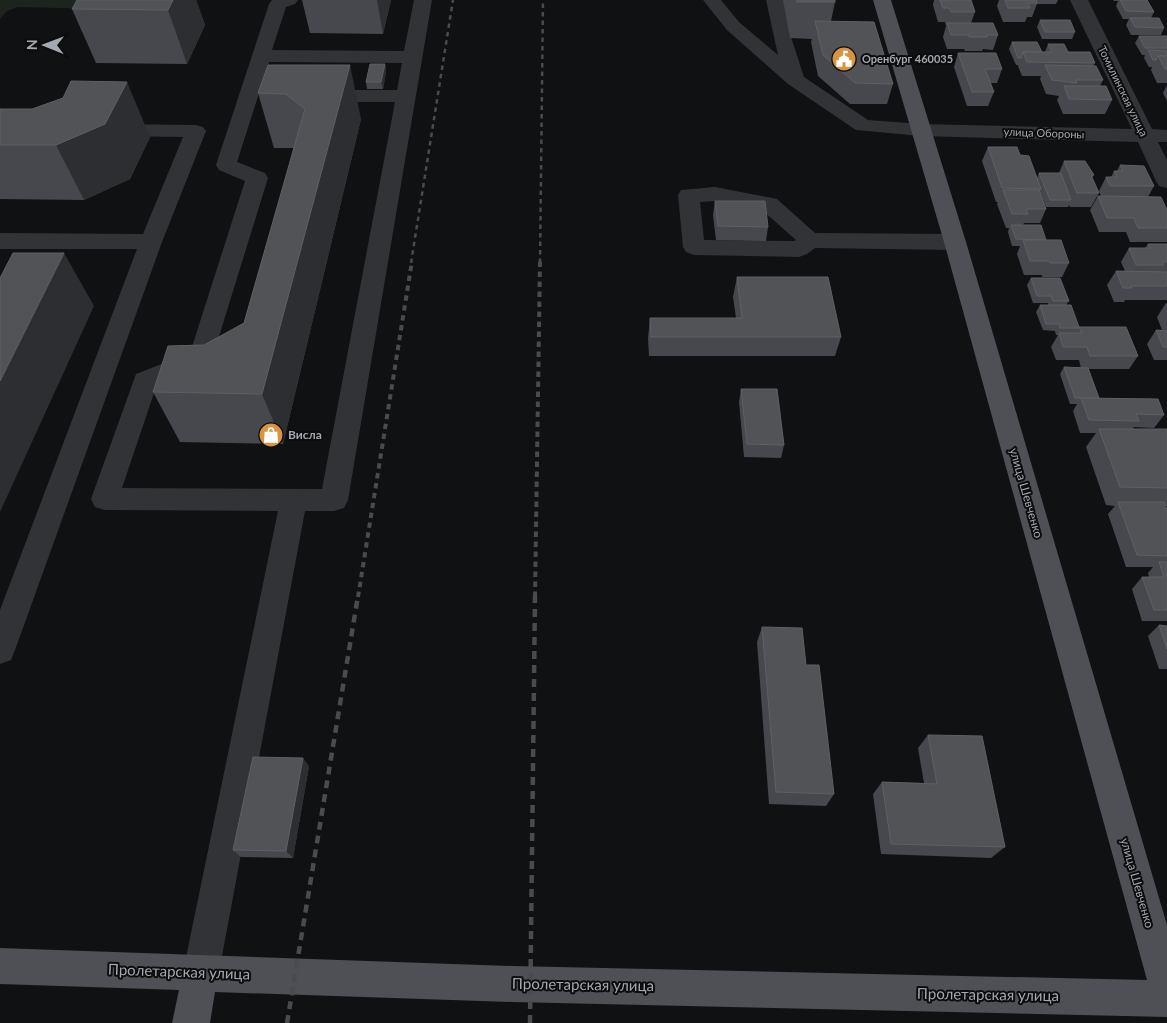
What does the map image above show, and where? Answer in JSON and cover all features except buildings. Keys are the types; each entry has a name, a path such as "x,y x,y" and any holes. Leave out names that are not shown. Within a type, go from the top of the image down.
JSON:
{"main road":[{"name":"улица Шевченко","path":"882,0 955,242 1167,987"},
{"name":"Пролетарская улица","path":"0,966 512,984 1167,999"},
{"path":"191,1023 201,972"}],"street":[{"path":"289,0 278,4 261,56 258,96 226,165 257,178 200,359 145,381 105,500 334,500 423,0"},
{"name":"улица Обороны","path":"712,0 733,26 794,80 863,126 921,130 1167,136"},
{"path":"775,0 782,40 794,80"},
{"name":"Томилинская улица","path":"1079,0 1167,181"},
{"path":"261,56 413,57"},
{"path":"297,96 406,96"},
{"path":"0,650 151,242 196,131 92,128"},
{"path":"810,240 769,204 715,194 689,194 694,247 799,248 810,240 955,242"},
{"path":"0,263 6,241 151,242"},
{"path":"201,972 294,499"}],"shaded area":[{"path":"0,0 108,0 103,9 18,7 7,11 0,19"}],"railway":[{"path":"411,263 453,0"},
{"path":"540,263 543,0"},
{"path":"358,597 412,261"},
{"path":"535,597 540,261"},
{"path":"287,1023 358,596"},
{"path":"530,1023 535,596"}],"place":[{"name":"Оренбург 460035","path":"844,59"},
{"name":"Висла","path":"271,435"}]}
